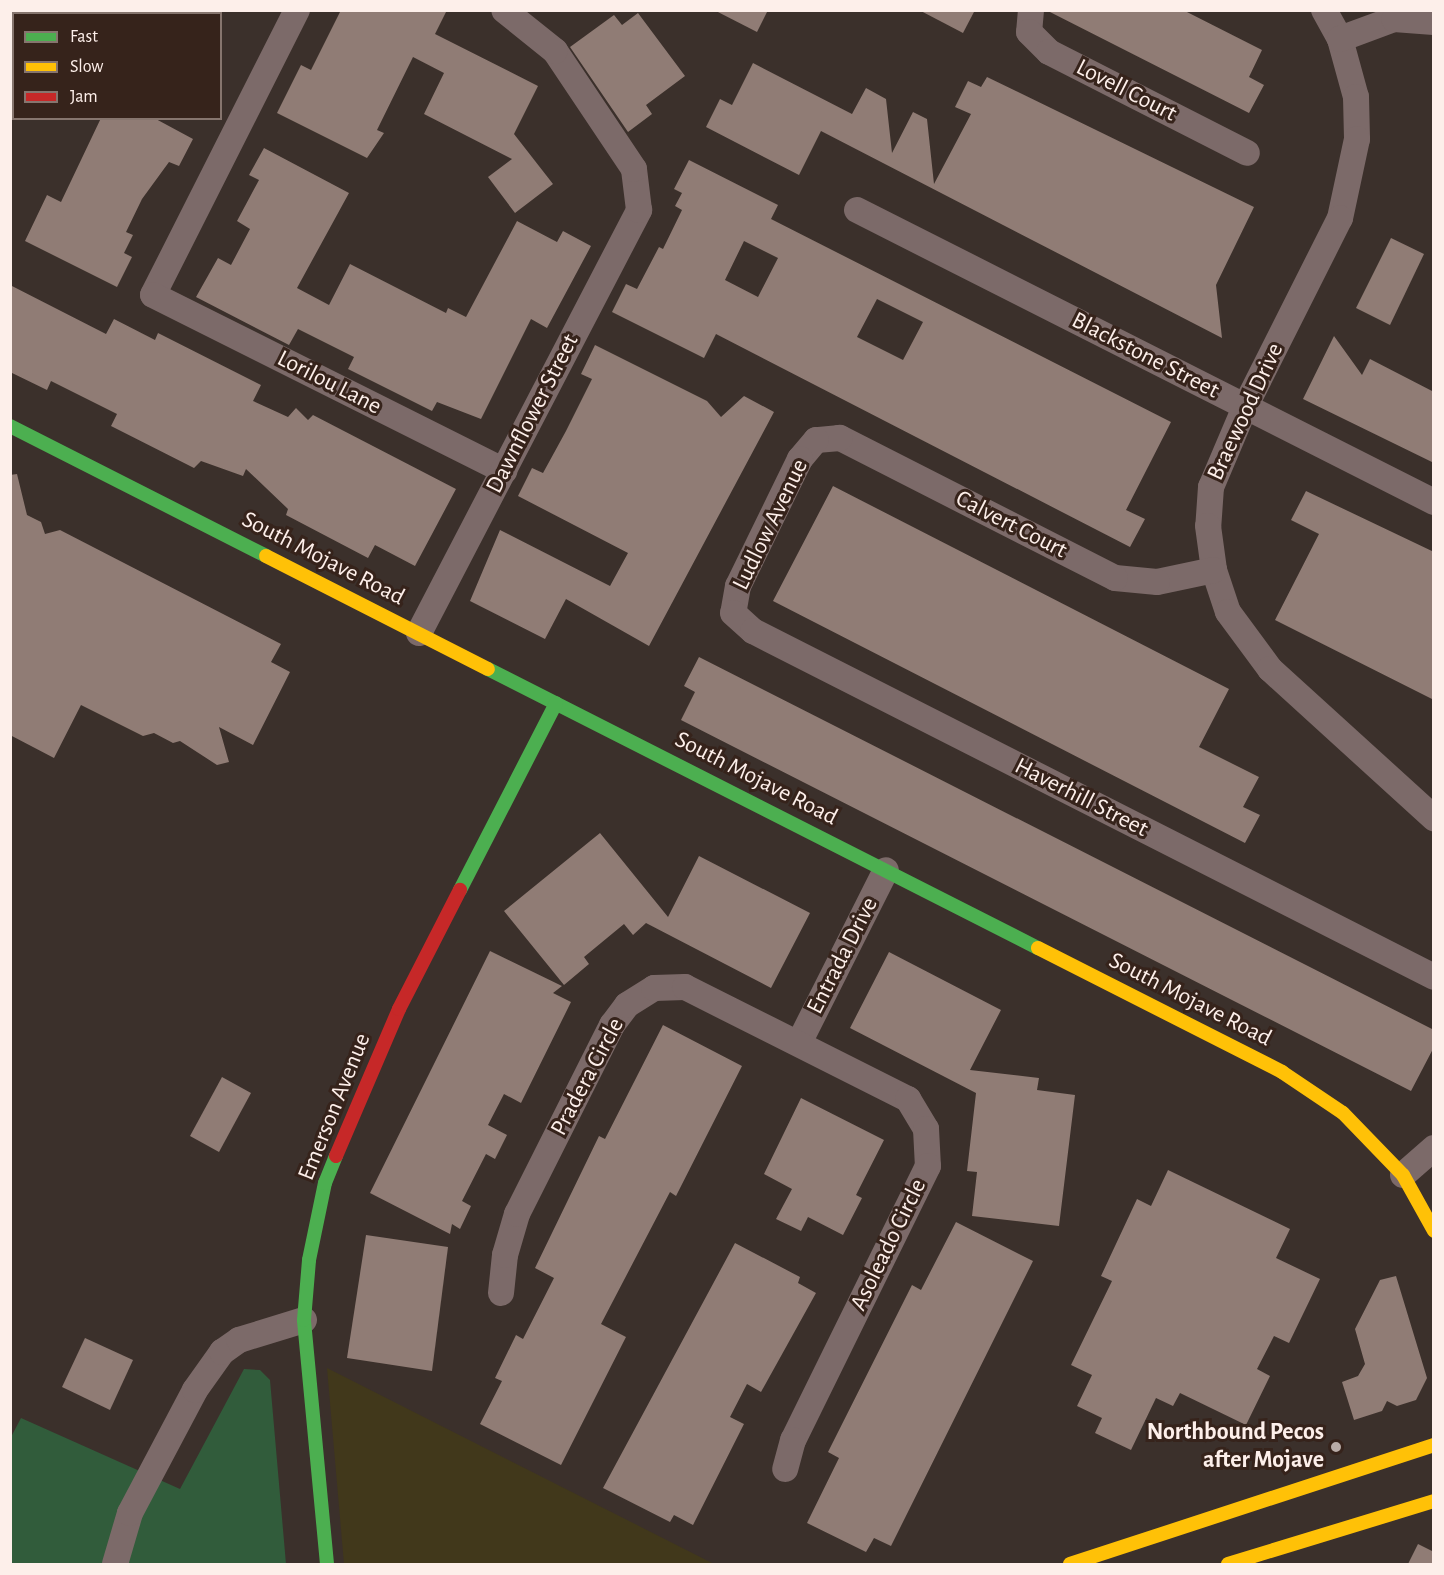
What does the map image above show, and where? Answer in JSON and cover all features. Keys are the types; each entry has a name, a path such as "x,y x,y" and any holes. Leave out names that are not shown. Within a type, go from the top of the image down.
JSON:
{"street":[{"name":"Lorilou Lane","path":"297,10 153,294 504,471"},
{"name":"Dawnflower Street","path":"419,633 639,210 634,169 555,51 504,10"},
{"name":"Lovell Court","path":"1031,10 1029,32 1049,52 1247,153"},
{"name":"Braewood Drive","path":"1324,10 1340,39 1356,97 1357,139 1340,218 1245,407 1211,487 1208,526 1214,570 1228,612 1270,669 1434,818"},
{"path":"1340,39 1394,19 1434,22"},
{"name":"Blackstone Street","path":"857,210 1434,502"},
{"name":"South Mojave Road","path":"10,426 1282,1072 1343,1113 1403,1175 1434,1231"},
{"name":"Calvert Court","path":"816,440 840,438 1115,578 1157,582 1214,570"},
{"name":"Ludlow Avenue","path":"733,613 738,586 800,459 816,440"},
{"name":"Haverhill Street","path":"733,613 753,631 1434,977"},
{"name":"Emerson Avenue","path":"327,1564 304,1320 309,1260 325,1183 399,1009 556,703"},
{"name":"Entrada Drive","path":"800,1041 886,870"},
{"name":"Pradera Circle","path":"501,1293 505,1255 517,1214 612,1025 627,1005 654,988 685,987 800,1041"},
{"name":"Asoleado Circle","path":"785,1469 793,1440 928,1166 926,1129 908,1099 800,1041"},
{"path":"1403,1175 1432,1145"},
{"path":"115,1564 130,1513 195,1390 222,1352 239,1341 304,1320"},
{"path":"1070,1564 1434,1445"},
{"path":"1228,1564 1434,1501"}],"green space":[{"path":"244,1369 260,1370 270,1380 286,1564 11,1564 11,1437 21,1418 180,1489"}],"sand":[{"path":"327,1368 714,1564 344,1564"}],"building":[{"path":"341,10 447,10 435,34 538,86 514,134 553,184 515,213 488,177 512,159 424,114 444,73 413,57 377,130 384,133 367,158 277,113 301,65 311,70"},
{"path":"714,10 768,10 757,32"},
{"path":"919,10 975,10 963,33"},
{"path":"1046,10 1183,10 1262,50 1249,77 1264,85 1249,113"},
{"path":"638,13 685,76 646,105 652,114 628,132 570,47 614,15 622,25"},
{"path":"753,63 852,114 866,88 886,99 892,153 913,112 927,119 934,184 971,114 955,107 968,81 981,87 987,77 1254,207 1216,285 1222,338 821,131 799,175 706,127 720,99 732,105"},
{"path":"100,120 158,120 193,139 179,166 169,162 142,199 126,232 133,235 124,253 132,257 117,287 25,241 47,195 61,202"},
{"path":"264,148 349,193 297,288 329,305 350,264 446,313 448,308 466,317 517,221 557,242 563,231 591,246 547,328 531,319 481,419 437,402 432,411 348,369 354,357 298,329 289,345 196,297 218,258 231,265 250,229 237,221 259,180 249,175"},
{"path":"689,160 778,205 771,219 1171,422 1126,510 1145,519 1130,547 716,334 704,358 612,312 626,284 637,289 659,247 663,249 682,210 675,206 682,193 674,189","holes":["744,241 778,258 758,297 725,280","877,299 923,322 903,360 857,337"]},
{"path":"1391,238 1424,254 1390,325 1356,308"},
{"path":"10,285 106,334 114,319 155,340 158,333 261,385 253,401 288,417 296,408 308,420 313,415 456,489 415,566 375,545 368,558 286,515 288,509 246,469 243,476 201,461 194,468 111,426 117,414 51,381 47,390 10,372"},
{"path":"1334,336 1362,375 1370,359 1434,392 1434,463 1303,399"},
{"path":"595,345 707,401 721,417 744,396 774,412 649,646 566,599 545,639 470,601 500,530 610,586 628,553 518,496 532,468 543,473 566,431 592,379 581,374"},
{"path":"17,474 27,515 41,522 45,534 60,530 281,644 271,662 290,672 253,745 219,727 229,762 217,765 180,741 173,743 154,733 143,736 81,705 54,758 10,735 10,475"},
{"path":"833,486 1229,689 1199,747 1259,777 1243,807 1260,815 1245,843 773,601"},
{"path":"1306,491 1434,552 1434,700 1275,620 1319,534 1291,520"},
{"path":"699,657 1434,1030 1434,1047 1411,1091 681,720 695,692 684,686"},
{"path":"600,833 668,917 699,856 810,913 771,988 646,923 633,935 624,924 584,957 589,964 564,985 504,911"},
{"path":"490,951 562,986 553,993 571,1002 521,1103 504,1094 488,1125 507,1135 495,1159 486,1154 462,1201 471,1206 460,1229 452,1224 450,1234 370,1193"},
{"path":"889,952 1001,1010 970,1070 1039,1078 1037,1090 1075,1095 1059,1226 972,1216 977,1172 967,1171 976,1093 850,1028"},
{"path":"663,1025 742,1066 676,1196 670,1192 601,1324 626,1337 561,1465 480,1424 502,1381 495,1378 516,1335 523,1339 554,1278 535,1268 599,1136 605,1139"},
{"path":"222,1077 251,1093 219,1152 190,1136"},
{"path":"801,1098 884,1140 856,1195 862,1198 843,1235 808,1217 801,1231 776,1219 792,1189 764,1174"},
{"path":"1168,1170 1290,1229 1276,1258 1320,1279 1289,1343 1274,1336 1257,1369 1270,1376 1246,1425 1180,1393 1173,1406 1156,1398 1131,1450 1095,1433 1102,1418 1077,1406 1092,1375 1071,1365 1112,1281 1101,1276 1137,1199 1151,1206"},
{"path":"956,1222 1033,1261 891,1546 874,1538 866,1552 807,1523 839,1458 828,1452 912,1285 921,1290"},
{"path":"366,1235 448,1247 432,1371 347,1358"},
{"path":"735,1243 800,1277 798,1283 816,1293 761,1392 747,1384 730,1417 744,1424 693,1525 674,1515 670,1522 603,1488"},
{"path":"1396,1276 1427,1378 1416,1400 1397,1406 1387,1401 1382,1411 1354,1420 1342,1382 1358,1376 1365,1364 1355,1329 1380,1280"},
{"path":"85,1338 133,1360 110,1410 62,1387"},
{"path":"1418,1544 1434,1552 1434,1564 1408,1564"}],"traffic: fast":[{"path":"10,426 266,556"},
{"path":"488,669 1038,948"},
{"path":"460,890 556,703"},
{"path":"327,1564 304,1320 309,1260 325,1183 336,1156"}],"traffic: slow":[{"path":"266,556 488,669"},
{"path":"1038,948 1282,1072 1343,1113 1403,1175 1434,1231"},
{"path":"1070,1564 1434,1445"},
{"path":"1228,1564 1434,1501"}],"traffic: jam":[{"path":"336,1156 399,1009 460,890"}],"place":[{"name":"Northbound Pecos after Mojave","path":"1336,1447"}]}
